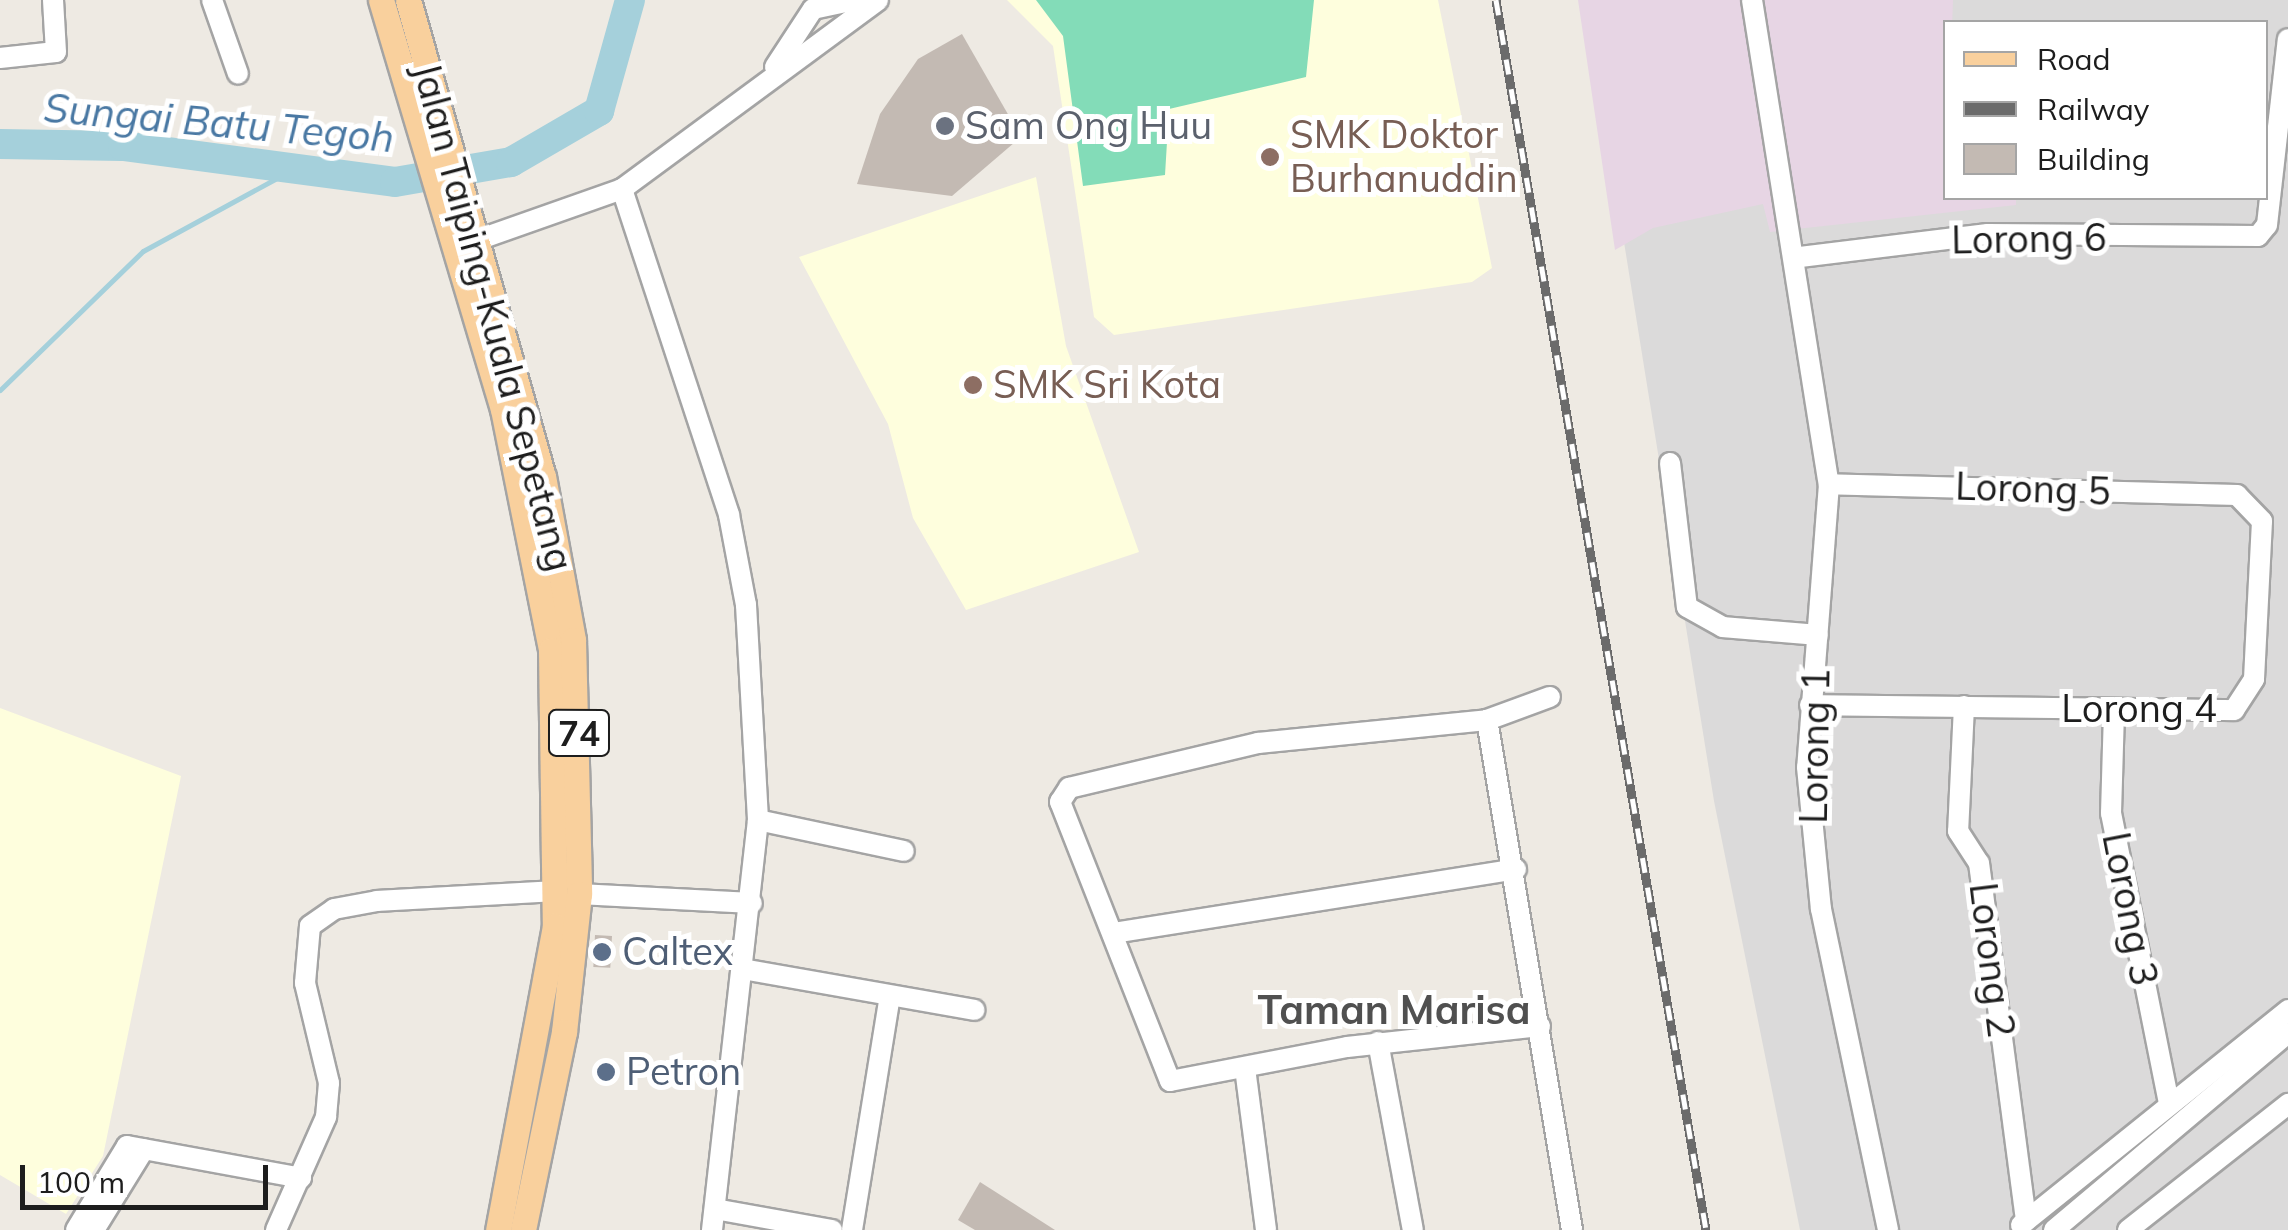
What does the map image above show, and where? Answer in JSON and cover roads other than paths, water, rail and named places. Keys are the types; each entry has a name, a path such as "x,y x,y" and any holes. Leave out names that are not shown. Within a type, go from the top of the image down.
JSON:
{"main road":[{"name":"Jalan Taiping-Kuala Sepetang","path":"382,0 444,158"},
{"name":"Jalan Taiping-Kuala Sepetang","path":"408,0 444,158 466,230 538,554 558,752 568,892 564,1032 523,1230"},
{"name":"Jalan Taiping-Kuala Sepetang","path":"498,1230 568,892"}],"street":[{"path":"0,58 47,55 60,44 53,0"},
{"path":"212,0 238,74"},
{"path":"758,88 813,9 886,0"},
{"name":"Lorong 1","path":"1752,0 1800,257 1829,484 1810,704 1821,909 1888,1230"},
{"path":"466,230 622,190 866,4"},
{"name":"Lorong 6","path":"1800,257 1988,234 2258,236 2268,225 2288,39"},
{"path":"622,190 729,515 746,605 758,820 748,970 714,1219 832,1230"},
{"path":"1670,464 1688,607 1724,627 1818,635"},
{"name":"Lorong 5","path":"1829,484 2237,495"},
{"name":"Lorong 4","path":"1810,704 2114,712 2234,710 2247,700 2262,521 2237,495"},
{"path":"1540,1026 1378,1042 1170,1081 1060,802 1069,788 1258,744 1486,720 1550,697"},
{"name":"Lorong 2","path":"1964,706 1958,831 1980,863 2021,1225"},
{"name":"Lorong 3","path":"2114,712 2111,813 2169,1104"},
{"path":"1486,720 1516,869 1572,1230"},
{"path":"758,820 904,851"},
{"path":"1113,933 1516,869"},
{"path":"276,1230 326,1117 329,1083 304,983 310,926 334,909 377,901 568,892 752,904"},
{"path":"748,970 975,1010"},
{"path":"852,1230 890,996"},
{"path":"2021,1225 2288,1010"},
{"path":"2054,1230 2288,1034"},
{"path":"1378,1042 1412,1230"},
{"path":"1245,1068 1266,1230"},
{"path":"2128,1230 2288,1104"},
{"path":"136,1148 300,1178"},
{"path":"76,1230 136,1148"},
{"path":"94,1230 136,1148"}],"waterway":[{"name":"Sungai Batu Tegoh","path":"0,144 123,146 395,182 511,162 599,111 630,0"},
{"path":"0,390 143,251 295,168"}],"railway":[{"path":"1496,0 1706,1230"}],"place":[{"name":"Sam Ong Huu","path":"945,126"},
{"name":"SMK Doktor Burhanuddin","path":"1270,157"},
{"name":"SMK Sri Kota","path":"973,385"},
{"name":"Caltex","path":"602,952"},
{"name":"Petron","path":"606,1072"}],"district":[{"name":"Taman Marisa","path":"1394,1009"}]}
